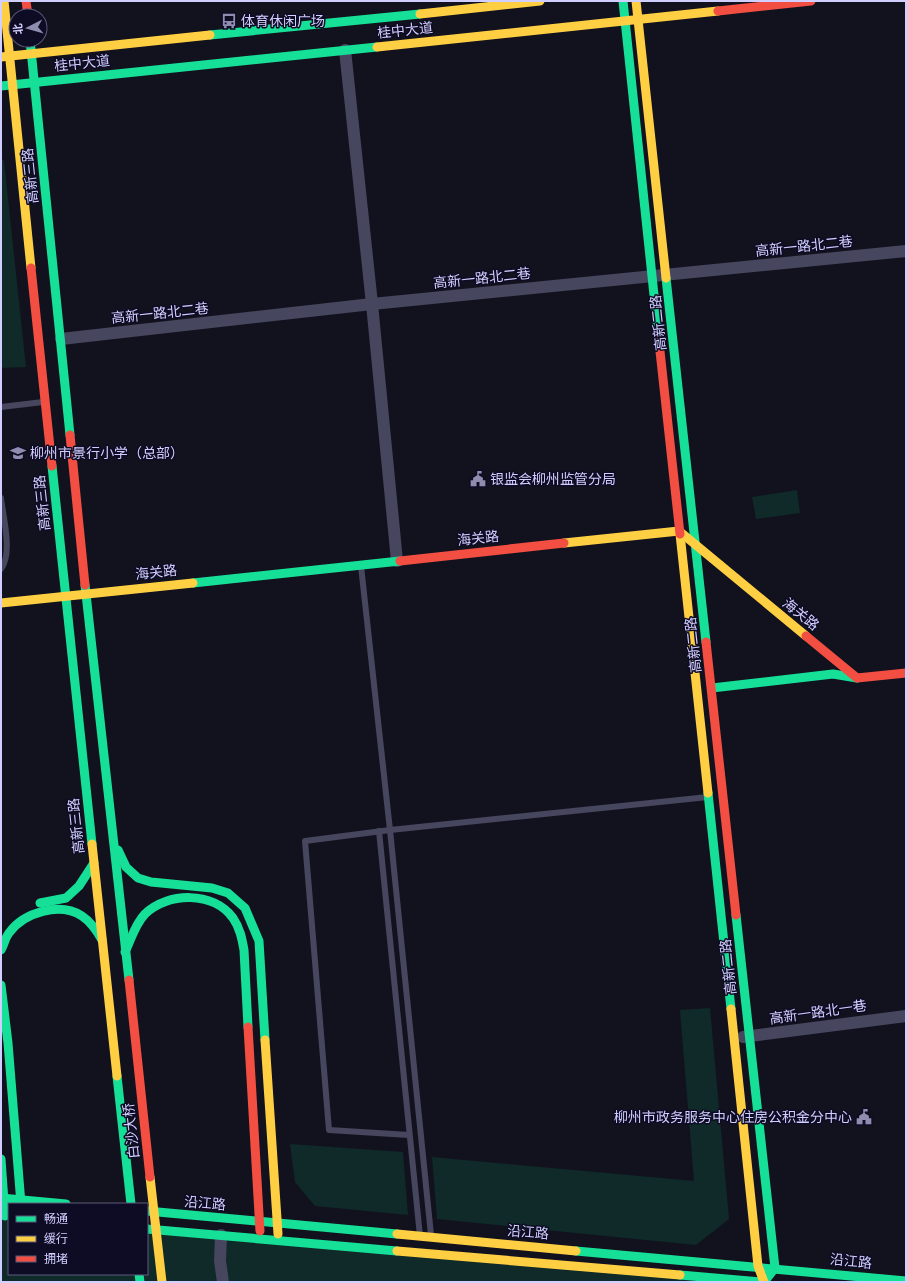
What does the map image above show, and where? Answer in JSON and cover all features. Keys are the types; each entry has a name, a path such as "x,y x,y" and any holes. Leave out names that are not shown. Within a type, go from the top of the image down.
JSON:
{"main road":[{"name":"高新三路","path":"4,1 6,57 13,85 106,979"},
{"name":"桂中大道","path":"6,57 540,1"},
{"name":"高新二路","path":"623,1 758,1266 764,1282"},
{"name":"高新二路","path":"636,1 775,1268 764,1282"},
{"name":"桂中大道","path":"1,86 811,1"},
{"name":"高新三路","path":"31,48 86,594 128,978"},
{"name":"海关路","path":"1,603 679,531 857,678"},
{"path":"836,684 857,678 906,673"},
{"path":"712,692 833,674 857,678"},
{"path":"712,692 759,692"},
{"path":"113,840 128,869 143,880 161,884 196,884 212,886 231,896 243,905 253,926 259,941 279,1240"},
{"path":"11,917 20,911 43,901 66,898 79,886 94,863"},
{"path":"125,952 144,915 159,903 174,898 210,900 229,913 240,931 244,950 260,1238"},
{"path":"1,950 10,933 21,922 42,911 72,911 83,916 102,940"},
{"name":"白沙大桥","path":"128,978 162,1282"},
{"name":"白沙大桥","path":"106,979 131,1203"},
{"path":"1,985 8,1043 21,1202"},
{"path":"1,1159 2,1198 5,1216"},
{"path":"2,1198 21,1202 44,1203"},
{"name":"沿江路","path":"148,1211 758,1266 906,1281"},
{"path":"148,1229 725,1281 761,1282"}],"street":[{"path":"345,50 397,561"},
{"name":"高新一路北二巷","path":"61,339 372,304 906,251"},
{"name":"高新一路北一巷","path":"734,1038 906,1016"},
{"path":"221,1236 220,1260 223,1282"}],"lane":[{"path":"1,407 46,401"},
{"path":"1,498 7,552 5,564 1,569"},
{"path":"361,564 390,830 431,1237"},
{"path":"410,1135 329,1130 305,841 379,831 723,795"},
{"path":"379,831 420,1236"}],"green space":[{"path":"1,158 4,161 26,367 1,368"},
{"path":"797,490 800,513 756,519 752,497"},
{"path":"710,1008 729,1219 696,1245 437,1219 432,1157 694,1181 680,1010"},
{"path":"290,1144 403,1152 408,1215 315,1206 295,1182"},
{"path":"1,1215 8,1216 8,1275 148,1275 148,1229 761,1282 1,1282"}],"traffic: fast":[{"path":"623,1 658,333"},
{"path":"210,35 420,14"},
{"path":"1,86 377,47"},
{"path":"31,48 70,435"},
{"path":"666,278 706,642"},
{"path":"52,466 92,844"},
{"path":"193,583 400,561"},
{"path":"85,585 129,980"},
{"path":"712,688 833,674 857,678"},
{"path":"708,793 731,1009"},
{"path":"118,850 126,867 138,878 151,882 212,888 228,893 245,908 259,941 265,1040"},
{"path":"40,903 66,898 79,886 94,863"},
{"path":"125,952 136,927 145,914 166,902 178,898 202,899 214,903 224,909 233,918 239,930 244,950 248,1027"},
{"path":"1,950 8,935 16,926 33,915 43,911 53,910 73,912 82,916 94,927 102,940"},
{"path":"736,915 775,1268 764,1282"},
{"path":"1,985 8,1043 21,1203"},
{"path":"117,1076 131,1203"},
{"path":"1,1159 5,1216"},
{"path":"1,1198 55,1203"},
{"path":"148,1211 397,1234"},
{"path":"148,1229 397,1251"},
{"path":"576,1251 906,1281"},
{"path":"139,1275 140,1282"},
{"path":"680,1275 761,1282"}],"traffic: slow":[{"path":"4,1 31,268"},
{"path":"420,14 540,1"},
{"path":"636,1 666,278"},
{"path":"377,47 718,11"},
{"path":"1,57 210,35"},
{"path":"564,543 679,531 806,636"},
{"path":"680,534 708,793"},
{"path":"1,603 193,583"},
{"path":"92,844 117,1076"},
{"path":"731,1009 758,1266 764,1282"},
{"path":"265,1040 278,1234"},
{"path":"150,1177 162,1282"},
{"path":"397,1234 576,1251"},
{"path":"397,1251 680,1275"}],"traffic: jam":[{"path":"26,1 27,8"},
{"path":"718,11 811,1"},
{"path":"31,268 52,466"},
{"path":"658,333 680,534"},
{"path":"70,435 85,585"},
{"path":"400,561 564,543"},
{"path":"806,636 857,678 906,673"},
{"path":"706,642 736,915"},
{"path":"129,980 150,1177"},
{"path":"248,1027 260,1231"}],"place":[{"name":"体育休闲广场","path":"229,21"},
{"name":"柳州市景行小学（总部）","path":"18,453"},
{"name":"银监会柳州监管分局","path":"478,479"},
{"name":"柳州市政务服务中心住房公积金分中心","path":"864,1117"}]}
